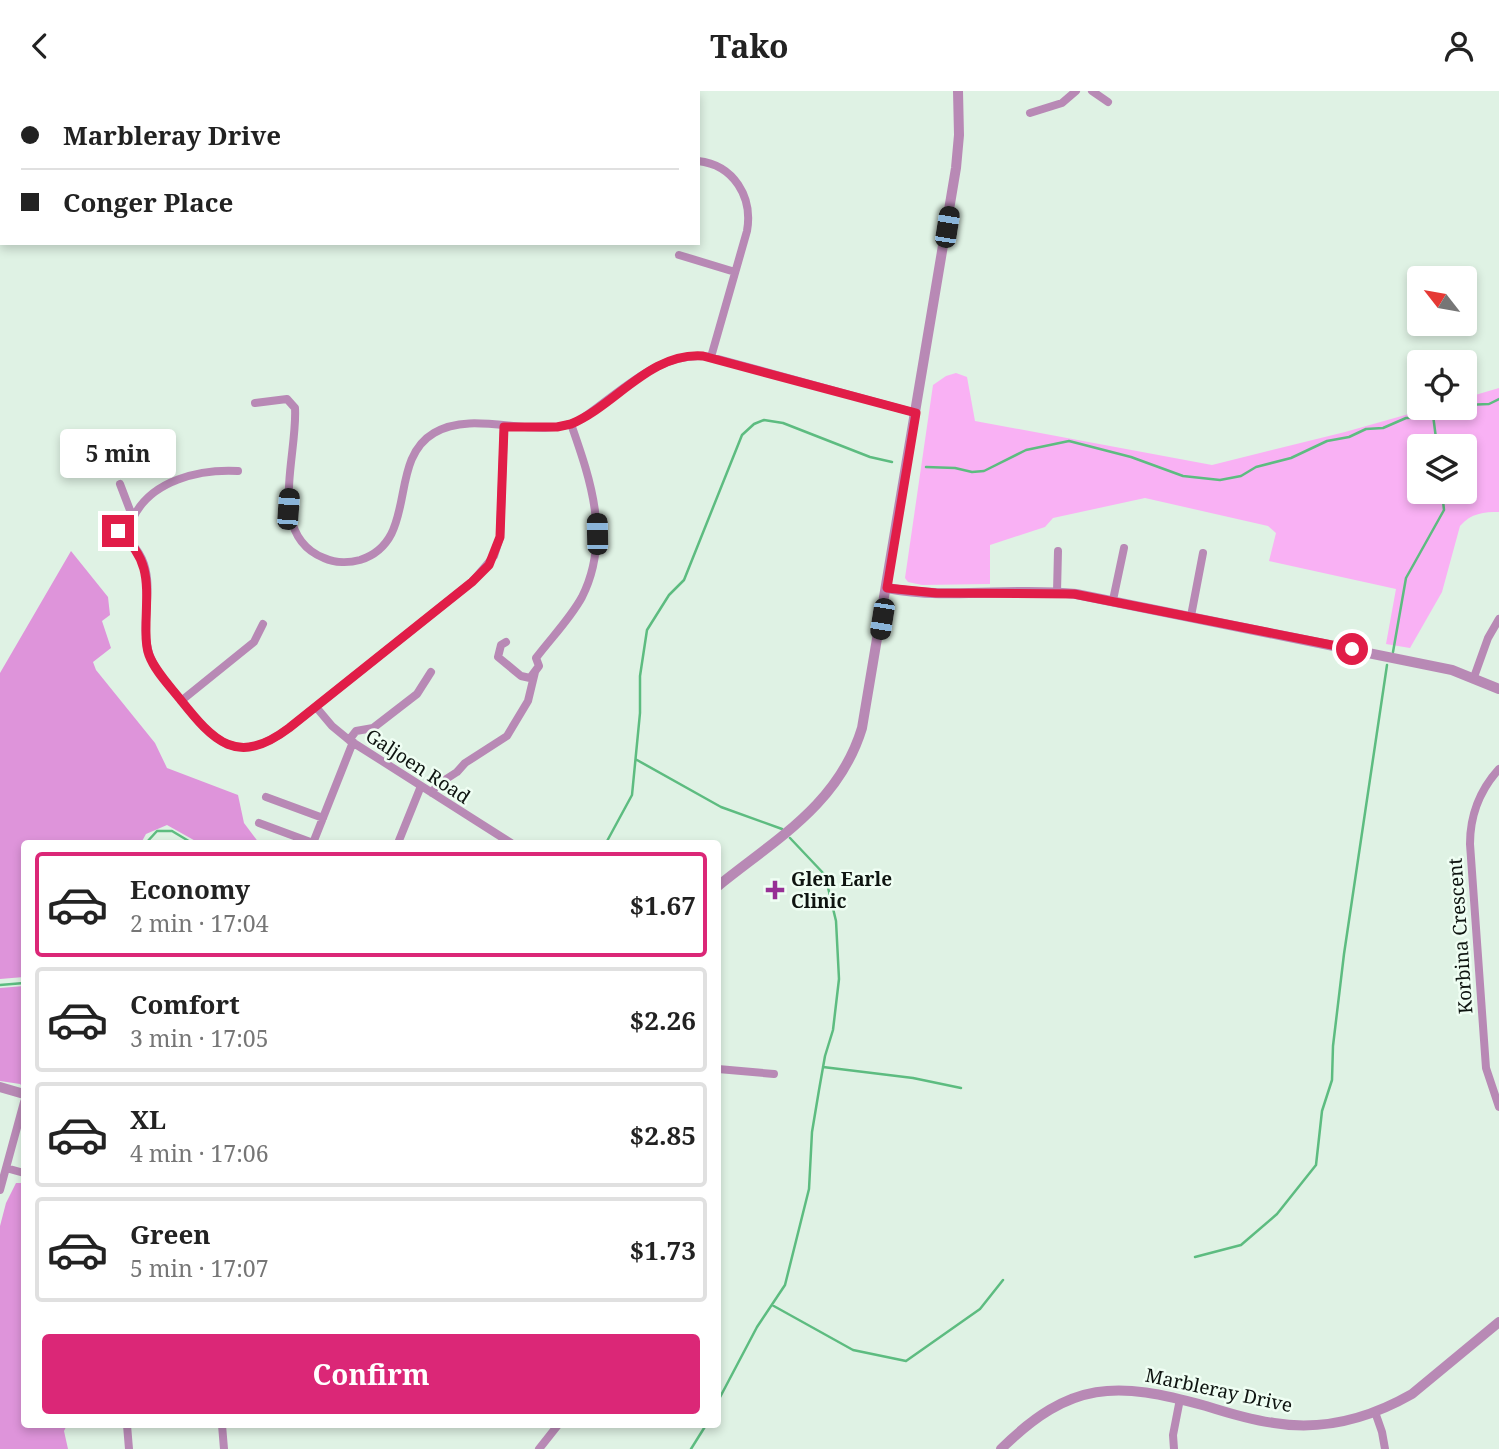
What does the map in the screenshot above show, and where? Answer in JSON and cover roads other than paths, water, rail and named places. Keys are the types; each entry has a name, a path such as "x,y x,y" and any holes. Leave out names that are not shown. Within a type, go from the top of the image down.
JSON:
{"street":[{"path":"721,884 824,799 845,769 866,715 956,168 959,135 958,91"},
{"path":"1030,113 1059,105 1076,91"},
{"path":"1092,91 1108,102"},
{"path":"700,161 724,170 738,184 747,201 749,220 711,357"},
{"path":"679,255 735,272"},
{"path":"256,403 287,399 295,408 288,509 292,526 297,537 310,551 336,561 355,561 371,555 391,536 400,511 411,461 429,436 454,425 557,427 571,424 671,359 693,355 711,357 916,413"},
{"path":"506,642 501,645 498,657 524,678 530,678 539,666 536,658 582,596 595,554 597,526 594,497 571,424"},
{"path":"109,523 133,545 142,559 146,577 146,634 149,655 157,670 215,738 243,748 263,744 274,740 316,707 472,582 489,565 500,537 504,427"},
{"path":"133,518 145,501 173,481 218,471 238,471"},
{"path":"120,484 133,518 133,545"},
{"path":"1113,600 1124,548"},
{"path":"1057,592 1058,551"},
{"path":"1191,616 1203,553"},
{"path":"887,588 936,593 1057,592 1113,600 1444,668 1474,677 1499,689"},
{"path":"1474,677 1488,638 1499,619"},
{"path":"181,701 254,642 263,624"},
{"path":"314,840 356,731 373,728 417,694 431,672"},
{"path":"432,793 437,785 457,772 465,763 507,736 528,702 535,672"},
{"name":"Galjoen Road","path":"316,707 332,726 351,741 505,840"},
{"name":"Korbina Crescent","path":"1499,769 1480,796 1473,816 1470,844 1486,1068 1499,1107"},
{"path":"399,840 421,786"},
{"path":"266,797 323,818"},
{"path":"259,823 305,840"},
{"path":"721,1069 774,1074"},
{"path":"0,1087 21,1093"},
{"path":"0,1190 21,1113"},
{"path":"6,1168 21,1172"},
{"name":"Marbleray Drive","path":"1001,1449 1045,1411 1086,1394 1116,1389 1137,1390 1180,1399 1254,1420 1287,1425 1327,1424 1375,1412 1416,1391 1499,1322"},
{"path":"1174,1449 1173,1434 1180,1399"},
{"path":"1375,1412 1385,1449"},
{"path":"127,1428 129,1449"},
{"path":"222,1428 224,1449"},
{"path":"539,1449 556,1428"}],"waterway":[{"path":"1477,404 1489,404 1499,399"},
{"path":"926,467 984,471 1026,450 1069,441 1131,457 1183,476 1220,480 1241,476 1256,467 1291,458 1327,441 1349,437 1366,429 1383,428 1407,418"},
{"path":"608,840 632,795 640,713 640,676 647,630 669,595 684,580 742,435 754,424 764,420 783,423 870,457 892,462"},
{"path":"1434,420 1435,434"},
{"path":"1393,652 1406,578 1444,510 1443,504"},
{"path":"1195,1257 1241,1245 1277,1214 1316,1165 1322,1111 1332,1080 1333,1046 1344,954 1387,665"},
{"path":"637,760 721,807 782,829"},
{"path":"149,840 157,831 172,831 187,840"},
{"path":"721,1395 757,1327 785,1285 809,1189 812,1132 825,1056 833,1030 839,979 836,921 825,875 790,838"},
{"path":"0,985 21,983"},
{"path":"823,1067 913,1078 961,1088"},
{"path":"772,1305 853,1350 906,1361 980,1309 1003,1280"},
{"path":"691,1449 704,1428"}],"place":[{"name":"Glen Earle Clinic","path":"775,890"}]}
